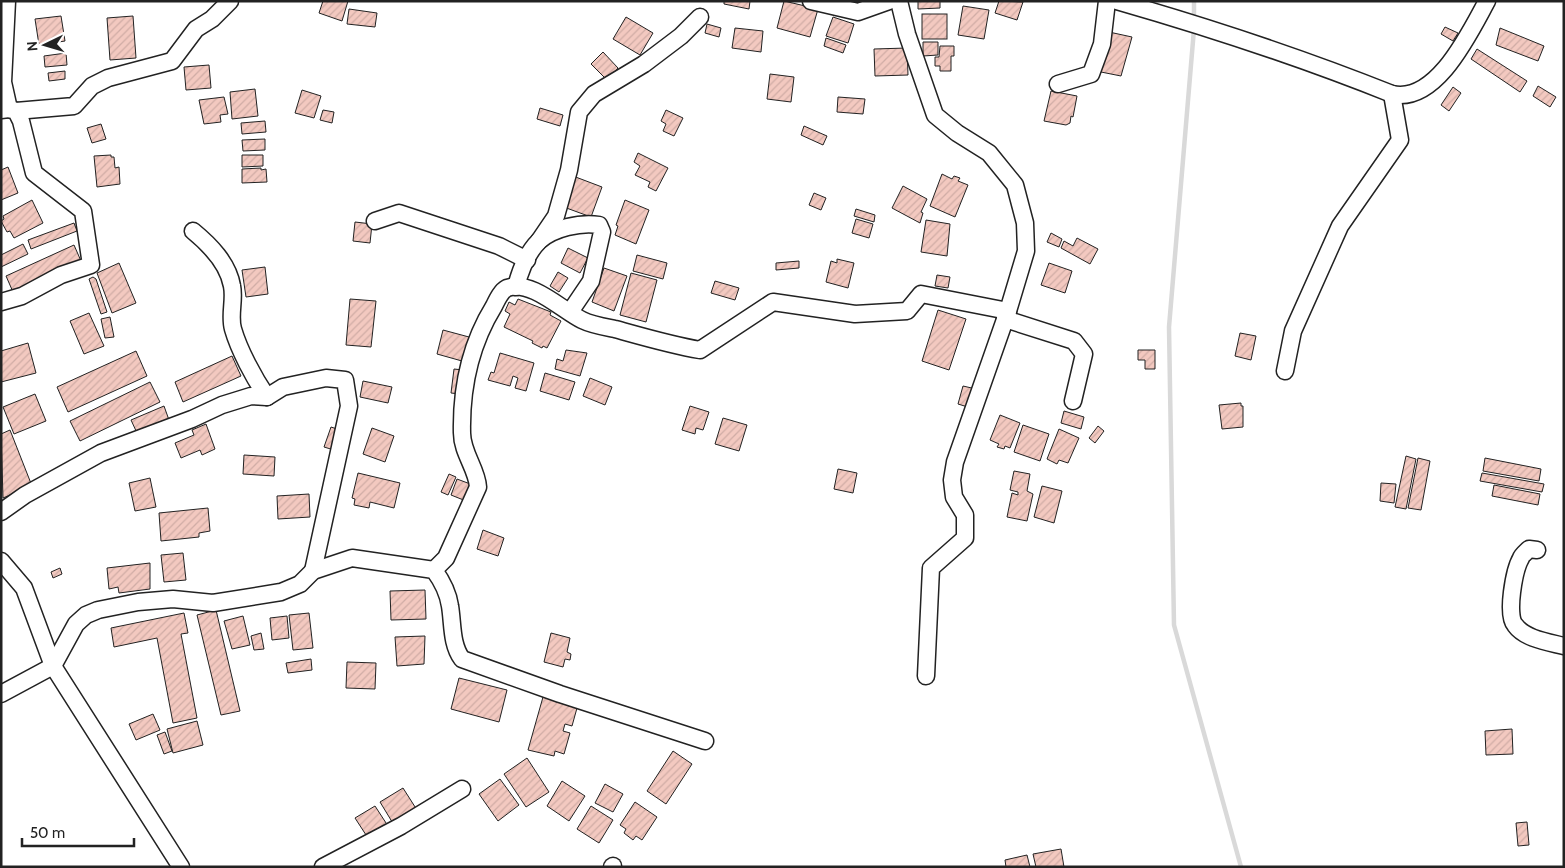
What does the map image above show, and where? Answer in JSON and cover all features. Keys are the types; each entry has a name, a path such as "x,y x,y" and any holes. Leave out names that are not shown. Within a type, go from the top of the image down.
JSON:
{"street":[{"path":"1,302 22,296 61,275 91,265 84,210 34,173 9,110 3,82 7,1"},
{"path":"9,110 74,106 92,86 108,78 172,61 196,29 212,19 230,1"},
{"path":"812,1 858,12 889,1"},
{"path":"899,1 907,34 936,115 957,133 989,154 1015,185 1025,223 1026,251 1007,315 955,462 952,480 954,497 965,515 965,538 931,568 926,676"},
{"path":"1058,84 1091,74 1102,44 1107,1"},
{"path":"1117,1 1194,23 1313,62 1392,94 1405,97 1415,94 1433,82 1445,69 1487,1"},
{"path":"516,287 521,269 556,216 569,170 579,112 594,94 644,64 681,36 700,17"},
{"path":"1285,371 1293,331 1340,226 1400,140 1392,94"},
{"path":"375,221 399,213 499,246 527,260"},
{"path":"539,241 562,229 589,224 599,225 602,232 591,280 570,312"},
{"path":"193,231 212,246 225,269 232,286 232,328 254,378 267,397"},
{"path":"434,570 446,558 453,546 478,487 466,456 462,436 462,398 472,349 484,321 501,293 507,288 526,288 552,300 583,321 700,350 773,302 855,314 907,311 921,294 1007,315 1074,341 1084,354 1073,401"},
{"path":"1,512 25,495 102,453 192,419 222,405 251,396 267,397 282,387 291,385 326,378 346,380 349,406 312,571"},
{"path":"1537,550 1529,549 1521,557 1512,591 1511,616 1514,625 1529,636 1564,646"},
{"path":"1,694 53,666 76,624 86,615 98,610 156,600 173,599 213,603 281,592 300,584 312,571 352,558 434,570 443,583 450,604 456,650 462,659 560,694 706,741"},
{"path":"1,561 24,588 53,666 181,867"},
{"path":"323,867 401,826 462,789"}],"building":[{"path":"323,1 348,1 342,21 319,13"},
{"path":"724,1 750,1 749,9 724,4"},
{"path":"784,1 818,9 810,37 777,28"},
{"path":"918,1 940,1 940,8 918,9"},
{"path":"999,1 1023,2 1017,20 995,13"},
{"path":"963,6 989,10 984,39 958,35"},
{"path":"349,9 377,13 375,27 347,24"},
{"path":"922,14 947,14 947,39 922,39"},
{"path":"61,16 65,41 39,45 35,19"},
{"path":"133,16 136,58 110,60 107,18"},
{"path":"626,17 653,33 640,55 613,39"},
{"path":"833,17 854,24 848,43 826,36"},
{"path":"707,24 721,28 719,37 705,33"},
{"path":"1445,27 1458,33 1453,41 1441,34"},
{"path":"735,28 763,31 761,52 732,48"},
{"path":"1500,28 1544,46 1538,61 1496,45"},
{"path":"1109,32 1132,37 1121,76 1101,72"},
{"path":"826,38 846,45 843,53 824,46"},
{"path":"923,42 938,42 938,55 923,56"},
{"path":"940,46 954,46 954,56 951,56 951,71 940,71 940,66 935,66 935,57 939,57"},
{"path":"907,48 908,75 875,76 874,49"},
{"path":"1477,49 1527,81 1520,92 1471,59"},
{"path":"603,52 618,68 607,80 591,64"},
{"path":"66,53 67,65 45,67 44,56"},
{"path":"209,65 211,88 186,90 184,67"},
{"path":"65,71 65,79 49,81 48,73"},
{"path":"770,74 794,77 791,102 767,99"},
{"path":"1538,86 1556,97 1550,107 1533,96"},
{"path":"1453,87 1461,93 1449,111 1441,105"},
{"path":"255,89 258,116 232,119 230,92"},
{"path":"302,90 321,96 314,118 295,113"},
{"path":"1051,91 1077,96 1070,123 1066,125 1044,121"},
{"path":"224,97 228,114 220,115 221,122 204,124 199,100"},
{"path":"838,97 865,99 863,114 837,112"},
{"path":"540,108 563,115 560,126 537,119"},
{"path":"323,110 334,112 332,123 320,120"},
{"path":"666,110 683,118 674,136 663,131 666,124 661,121"},
{"path":"265,121 266,132 242,134 241,123"},
{"path":"101,124 106,139 92,143 87,128"},
{"path":"804,126 827,136 823,145 801,135"},
{"path":"265,139 265,150 243,151 242,140"},
{"path":"638,153 668,168 656,191 648,187 650,182 635,175 640,166 634,162"},
{"path":"111,155 111,157 114,157 115,168 119,167 120,184 97,187 94,156"},
{"path":"242,155 263,155 263,166 242,167"},
{"path":"8,167 18,193 1,200 1,170"},
{"path":"261,168 261,170 266,169 267,182 242,183 242,169"},
{"path":"942,174 952,179 954,176 960,178 958,181 968,185 955,217 930,206"},
{"path":"573,176 602,187 591,217 561,206"},
{"path":"903,186 927,199 921,212 923,213 920,223 892,208"},
{"path":"814,193 826,198 821,210 809,205"},
{"path":"32,200 43,223 14,238 10,231 7,232 1,221 4,219 3,216"},
{"path":"625,200 649,210 636,244 615,235 618,226 616,225"},
{"path":"856,209 875,215 874,222 854,216"},
{"path":"856,219 873,224 869,238 852,233"},
{"path":"926,220 950,224 947,256 921,252"},
{"path":"355,222 372,224 370,243 353,241"},
{"path":"74,223 77,231 31,249 28,240"},
{"path":"1051,233 1062,239 1059,247 1047,242"},
{"path":"1077,238 1098,249 1090,264 1061,248 1064,241 1073,246"},
{"path":"23,244 28,254 1,267 1,255"},
{"path":"74,245 81,261 13,292 6,276"},
{"path":"568,248 588,258 580,273 561,263"},
{"path":"637,255 667,263 663,279 633,271"},
{"path":"837,259 854,263 848,288 826,282 831,261 837,263"},
{"path":"799,261 799,268 776,270 776,263"},
{"path":"119,263 136,303 112,313 97,273"},
{"path":"1049,263 1072,271 1065,293 1041,285"},
{"path":"265,267 268,294 246,297 242,270"},
{"path":"604,268 627,276 614,311 592,302"},
{"path":"558,272 568,278 559,292 550,286"},
{"path":"631,273 657,280 646,322 620,315"},
{"path":"937,275 950,277 948,288 935,286"},
{"path":"93,277 96,279 107,312 101,314 89,279"},
{"path":"715,281 739,288 735,300 711,293"},
{"path":"350,299 376,301 371,347 346,345"},
{"path":"518,299 551,312 550,315 561,321 547,348 543,346 542,348 532,343 533,341 504,327 510,314 505,311 509,302 515,305"},
{"path":"938,310 966,319 949,370 922,361"},
{"path":"89,313 104,346 84,354 70,321"},
{"path":"110,317 114,337 105,338 101,319"},
{"path":"443,330 469,337 462,361 437,354"},
{"path":"1240,333 1256,336 1251,360 1235,356"},
{"path":"28,343 36,373 1,382 1,351"},
{"path":"566,350 587,353 580,376 555,369 557,359 563,361"},
{"path":"1138,350 1155,350 1155,369 1145,369 1145,360 1138,360"},
{"path":"136,351 147,376 68,412 57,387"},
{"path":"500,353 534,363 526,391 515,388 518,378 513,376 510,386 488,380 491,372 494,373"},
{"path":"232,356 241,376 183,402 175,382"},
{"path":"454,369 463,370 460,394 451,393"},
{"path":"545,373 575,382 569,400 540,391"},
{"path":"590,378 612,387 605,405 583,396"},
{"path":"363,381 392,387 388,403 360,397"},
{"path":"150,382 160,402 80,441 70,421"},
{"path":"963,386 976,389 971,408 958,404"},
{"path":"35,394 46,421 14,434 3,407"},
{"path":"1241,403 1241,406 1243,406 1243,427 1222,429 1219,405"},
{"path":"164,406 169,420 137,433 131,420"},
{"path":"690,406 709,412 703,430 696,428 695,434 682,430"},
{"path":"1064,411 1084,417 1081,429 1061,423"},
{"path":"1000,415 1020,423 1010,448 1005,446 1004,449 997,447 999,444 990,440"},
{"path":"723,418 747,425 739,451 715,444"},
{"path":"206,424 215,449 202,455 200,450 181,458 175,443 194,435 192,430"},
{"path":"1023,425 1049,434 1040,461 1014,452"},
{"path":"1098,426 1104,431 1095,443 1089,438"},
{"path":"331,427 340,430 334,450 324,447"},
{"path":"372,428 394,436 385,462 363,454"},
{"path":"1059,429 1079,438 1068,463 1059,460 1057,464 1047,459"},
{"path":"10,430 32,486 3,498 1,434"},
{"path":"244,455 275,457 274,476 243,474"},
{"path":"1406,456 1416,459 1406,509 1395,507"},
{"path":"1418,458 1430,461 1421,510 1408,508"},
{"path":"1485,458 1541,469 1539,481 1483,471"},
{"path":"838,469 857,473 853,493 834,489"},
{"path":"1014,471 1030,474 1027,491 1033,494 1027,521 1007,517 1012,493 1018,495 1018,492 1010,490"},
{"path":"358,473 400,483 394,508 370,502 369,508 354,505 355,499 352,498"},
{"path":"1482,473 1544,484 1542,492 1480,481"},
{"path":"449,474 456,477 448,495 441,492"},
{"path":"150,478 156,507 135,511 129,483"},
{"path":"457,479 473,485 466,501 451,495"},
{"path":"1381,483 1396,484 1394,503 1380,501"},
{"path":"1494,485 1540,494 1538,505 1492,496"},
{"path":"1042,486 1062,491 1054,523 1034,517"},
{"path":"309,494 310,517 278,519 277,496"},
{"path":"208,508 210,531 199,533 199,537 161,541 159,513"},
{"path":"483,530 504,538 498,556 477,549"},
{"path":"183,553 186,580 164,582 161,555"},
{"path":"150,563 150,589 119,593 118,587 109,589 107,568"},
{"path":"60,568 62,574 53,578 51,572"},
{"path":"425,590 426,619 391,620 390,591"},
{"path":"216,610 240,711 221,715 197,615"},
{"path":"184,613 188,633 181,634 197,718 173,723 157,638 114,647 111,628"},
{"path":"309,613 313,648 293,650 289,615"},
{"path":"243,616 250,645 232,649 224,621"},
{"path":"287,616 289,638 272,640 270,618"},
{"path":"261,633 264,649 254,650 251,636"},
{"path":"551,633 570,638 567,652 571,654 570,660 565,659 563,667 544,662"},
{"path":"425,636 424,664 397,666 395,637"},
{"path":"311,659 312,670 288,673 286,663"},
{"path":"347,662 376,663 375,689 346,688"},
{"path":"459,678 507,690 499,722 451,709"},
{"path":"543,697 567,703 566,705 577,708 572,726 565,724 563,731 570,733 564,754 555,751 554,756 528,750"},
{"path":"153,714 160,730 136,740 129,724"},
{"path":"197,721 203,745 173,753 167,729"},
{"path":"1512,729 1513,754 1486,755 1485,731"},
{"path":"165,732 172,751 164,754 157,735"},
{"path":"673,751 692,764 666,804 647,791"},
{"path":"527,758 549,792 526,807 504,774"},
{"path":"500,779 519,805 498,821 479,794"},
{"path":"562,781 585,796 569,821 547,806"},
{"path":"605,784 623,794 613,812 595,803"},
{"path":"403,788 417,810 394,825 380,802"},
{"path":"635,802 657,817 642,840 636,836 633,840 624,833 626,829 620,825"},
{"path":"375,806 388,826 368,838 355,818"},
{"path":"591,806 613,820 599,843 577,829"},
{"path":"1527,822 1529,845 1518,846 1516,823"},
{"path":"1061,849 1064,867 1036,867 1033,854"},
{"path":"1027,855 1030,867 1006,867 1005,860"}],"waterway":[{"path":"1194,1 1194,21"},
{"path":"1194,29 1169,327 1174,625 1241,867"}]}
